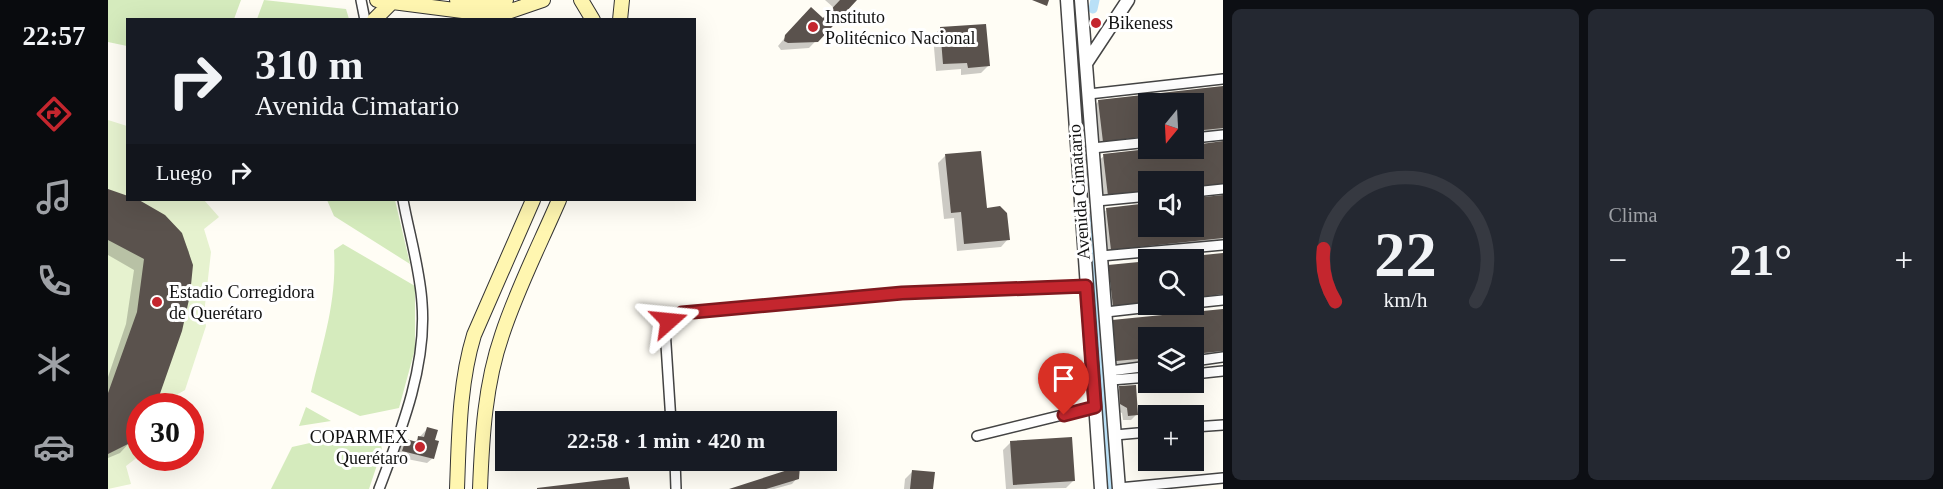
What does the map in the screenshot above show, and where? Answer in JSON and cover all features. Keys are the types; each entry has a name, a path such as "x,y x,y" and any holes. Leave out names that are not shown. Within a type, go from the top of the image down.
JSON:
{"main road":[{"path":"377,0 486,14 508,12 543,0"},
{"path":"457,0 483,2 506,0"},
{"path":"581,0 592,18"},
{"path":"593,18 596,0"},
{"path":"620,18 622,0"},
{"path":"376,18 392,2"},
{"path":"457,489 467,356 533,201"},
{"path":"480,489 487,403 502,334 559,201"},
{"path":"463,398 487,403"}],"street":[{"path":"361,0 365,18"},
{"name":"Avenida Cimatario","path":"1067,0 1101,489"},
{"name":"Avenida Cimatario","path":"1081,0 1119,489"},
{"path":"1087,62 1128,0"},
{"path":"1089,94 1223,79"},
{"path":"1204,137 1223,135"},
{"path":"1093,148 1138,143"},
{"path":"1204,191 1223,189"},
{"path":"1097,201 1138,197"},
{"path":"379,489 398,440 412,389 422,334 422,303 403,201"},
{"path":"1101,256 1223,245"},
{"path":"670,411 665,329 669,321 682,313 902,293 1086,286"},
{"path":"1204,302 1223,300"},
{"path":"1106,312 1138,308"},
{"path":"1204,360 1223,357"},
{"path":"1110,375 1138,369"},
{"path":"1204,373 1223,371"},
{"path":"1110,375 1138,376"},
{"path":"977,436 1095,407"},
{"path":"1204,426 1223,425"},
{"path":"1115,435 1138,433"},
{"path":"675,471 676,489"},
{"path":"1119,489 1223,478"}],"green space":[{"path":"108,0 241,0 234,18 126,18 126,46 108,42"},
{"path":"264,0 346,9 349,18 257,18"},
{"name":"Estadio Corregidora de Querétaro","path":"108,120 126,126 126,201 205,201 219,217 204,229 211,252 204,314 206,326 185,390 180,393 126,393 126,471 131,484 108,489"},
{"path":"327,201 395,201 410,264 334,216"},
{"path":"343,244 415,286 415,349 399,408 360,416 311,392 331,305 334,250"},
{"path":"306,407 331,421 299,426"},
{"path":"359,432 374,435 381,444 382,450 369,489 271,489 292,447"}],"building":[{"name":"Instituto Politécnico Nacional","path":"840,0 857,0 818,42 788,43 784,41 785,35 811,7 823,18"},
{"path":"1032,0 1049,0 1047,6"},
{"path":"986,24 990,66 968,68 967,63 943,64 940,27"},
{"path":"1223,86 1223,128 1204,130 1204,93 1160,93"},
{"path":"1138,96 1138,137 1103,142 1098,100"},
{"path":"1223,141 1223,184 1204,186 1204,171 1138,171 1138,193 1108,196 1103,154 1138,150 1138,159 1204,159 1204,144"},
{"path":"981,151 987,208 1000,206 1007,213 1010,240 964,244 961,212 951,213 945,154"},
{"path":"108,189 126,195 126,201 141,201 165,215 182,233 193,265 190,295 182,331 160,393 126,393 126,445 108,454 108,393 137,312 144,259 108,240"},
{"path":"1223,195 1223,238 1111,250 1106,208 1138,204 1138,237 1204,237 1204,197"},
{"path":"1223,253 1223,294 1204,297 1204,255"},
{"path":"1138,262 1138,303 1113,306 1108,265"},
{"path":"1223,309 1223,351 1204,353 1204,327 1138,327 1138,359 1116,361 1112,320 1162,315 1204,315 1204,311"},
{"path":"1136,385 1138,415 1128,416 1127,408 1120,404 1119,386"},
{"name":"COPARMEX Querétaro","path":"427,427 438,430 435,440 439,441 434,459 402,451 406,439 417,442 418,436 424,437"},
{"path":"1072,437 1075,481 1013,485 1010,441"},
{"path":"912,470 935,472 933,489 910,489"},
{"path":"785,471 800,471 799,479 766,489 729,489"},
{"path":"628,477 630,489 537,489 537,488"}],"waterway":[{"path":"1093,9 1095,0"},
{"path":"1092,220 1111,489"}],"place":[{"name":"Bikeness","path":"1096,23"},
{"name":"Instituto Politécnico Nacional","path":"813,27"},
{"name":"Estadio Corregidora de Querétaro","path":"157,302"},
{"name":"COPARMEX Querétaro","path":"420,447"}],"route":[{"path":"669,321 682,313 902,293 1086,286 1095,407 1064,415"}]}
